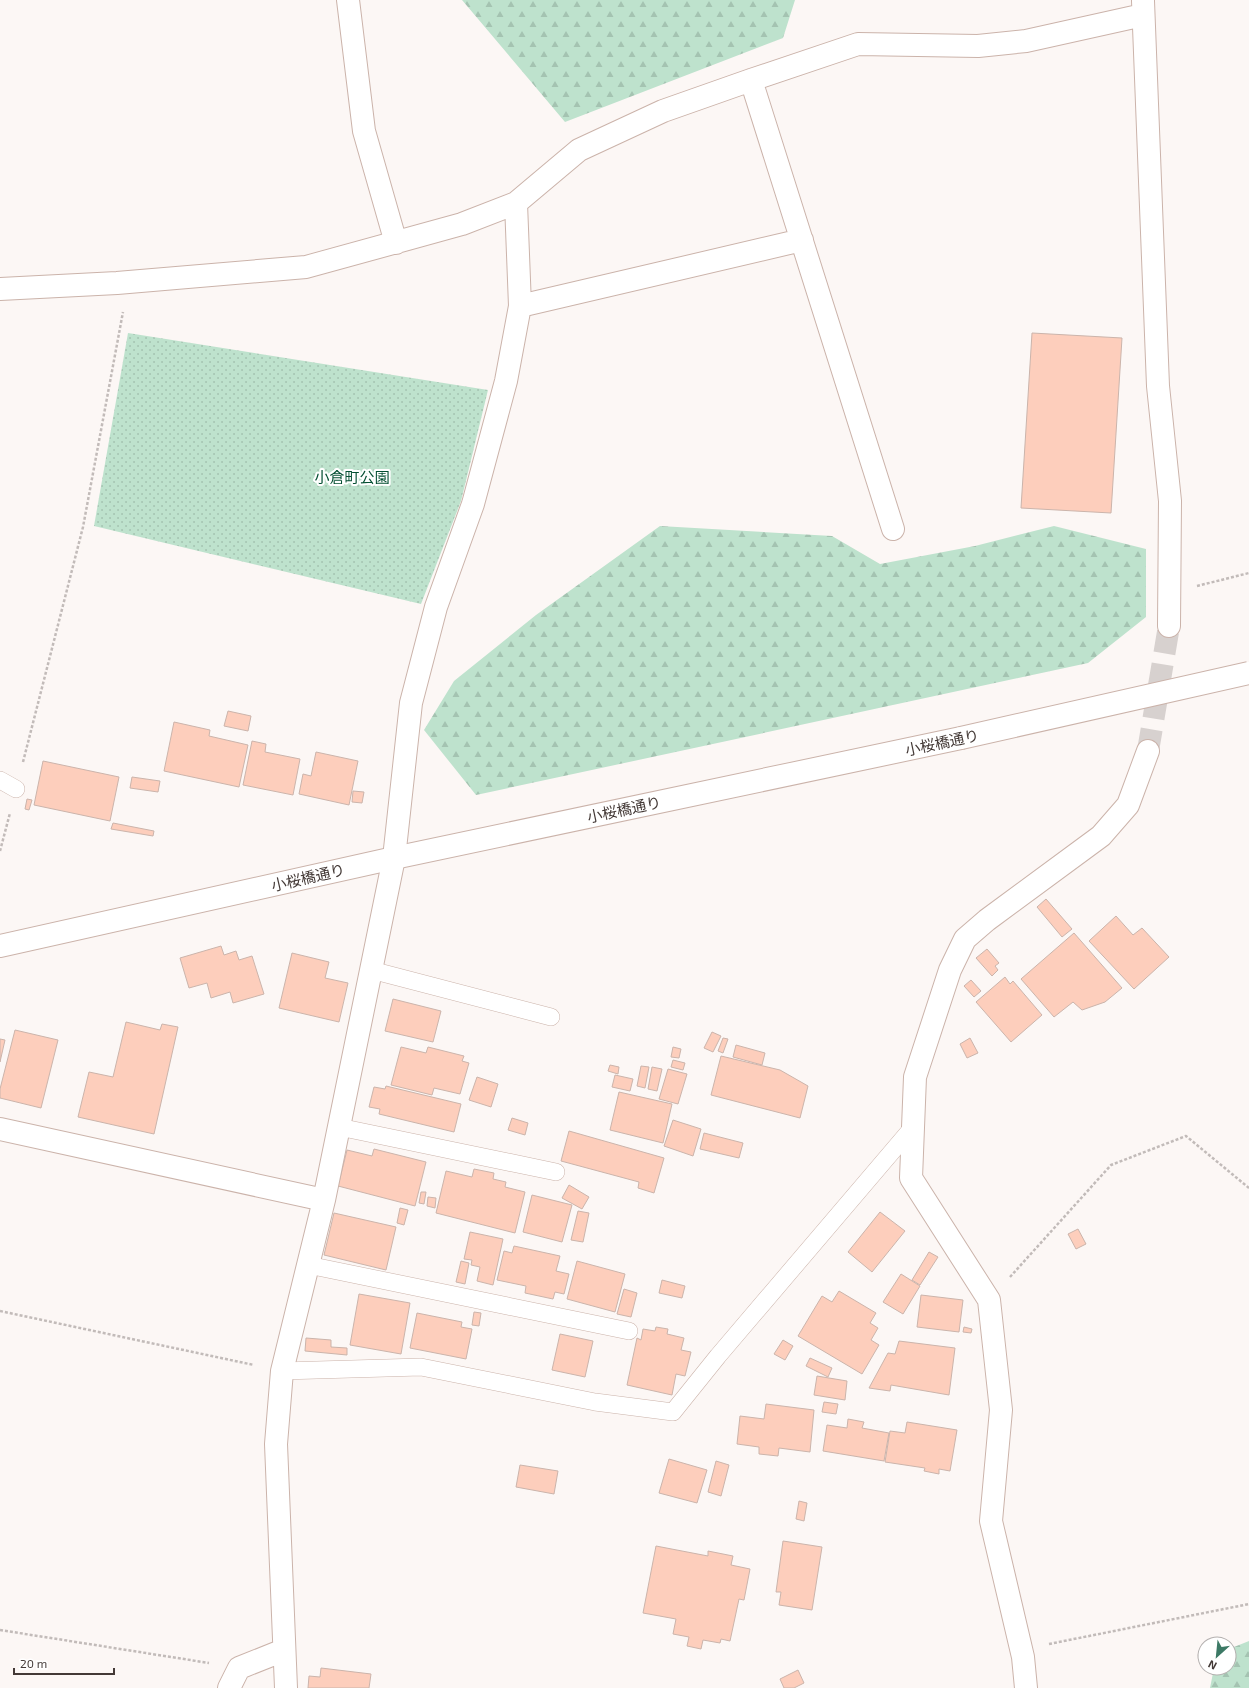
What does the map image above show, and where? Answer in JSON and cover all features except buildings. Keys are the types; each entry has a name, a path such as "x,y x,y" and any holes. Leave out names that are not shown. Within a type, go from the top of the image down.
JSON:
{"street":[{"path":"348,0 364,131 396,243"},
{"path":"0,289 129,282 306,267 462,224 516,203 579,150 663,111 858,44 978,46 1026,41 1143,7 1158,386 1170,501 1169,626"},
{"path":"751,80 893,529"},
{"path":"286,1688 276,1444 282,1371 324,1200 394,858 411,703 436,607 473,504 506,381 520,306 516,203"},
{"path":"520,306 802,240"},
{"name":"小桜橋通り","path":"0,946 394,858 962,738 1249,673"},
{"path":"1026,1688 1021,1649 991,1521 1001,1410 989,1300 911,1178 915,1077 950,970 965,939 987,920 1101,836 1128,804 1148,751"},
{"path":"0,1129 324,1200"},
{"path":"229,1688 239,1668 284,1650"}],"lane":[{"path":"0,780 16,789"},
{"path":"371,970 551,1017"},
{"path":"339,1127 556,1172"},
{"path":"282,1371 421,1367 594,1402 673,1412 718,1356 913,1127"},
{"path":"308,1265 629,1331"}],"path":[{"path":"0,850 83,527 129,282"},
{"path":"1170,594 1249,573"},
{"path":"989,1300 1111,1165 1186,1136 1249,1188"},
{"path":"0,1311 282,1371"},
{"path":"1021,1649 1249,1604"},
{"path":"0,1630 239,1668"}],"green space":[{"path":"462,0 795,0 783,38 565,122"},
{"name":"小倉町公園","path":"128,333 488,390 461,501 421,604 94,526"},
{"path":"660,526 832,536 880,564 975,546 1054,526 1146,549 1146,617 1088,663 476,795 424,730 454,681 536,615"},
{"path":"1249,1641 1249,1688 1210,1688 1212,1676 1237,1676 1237,1646"}],"tunnel":[{"path":"1148,751 1169,626"}]}
